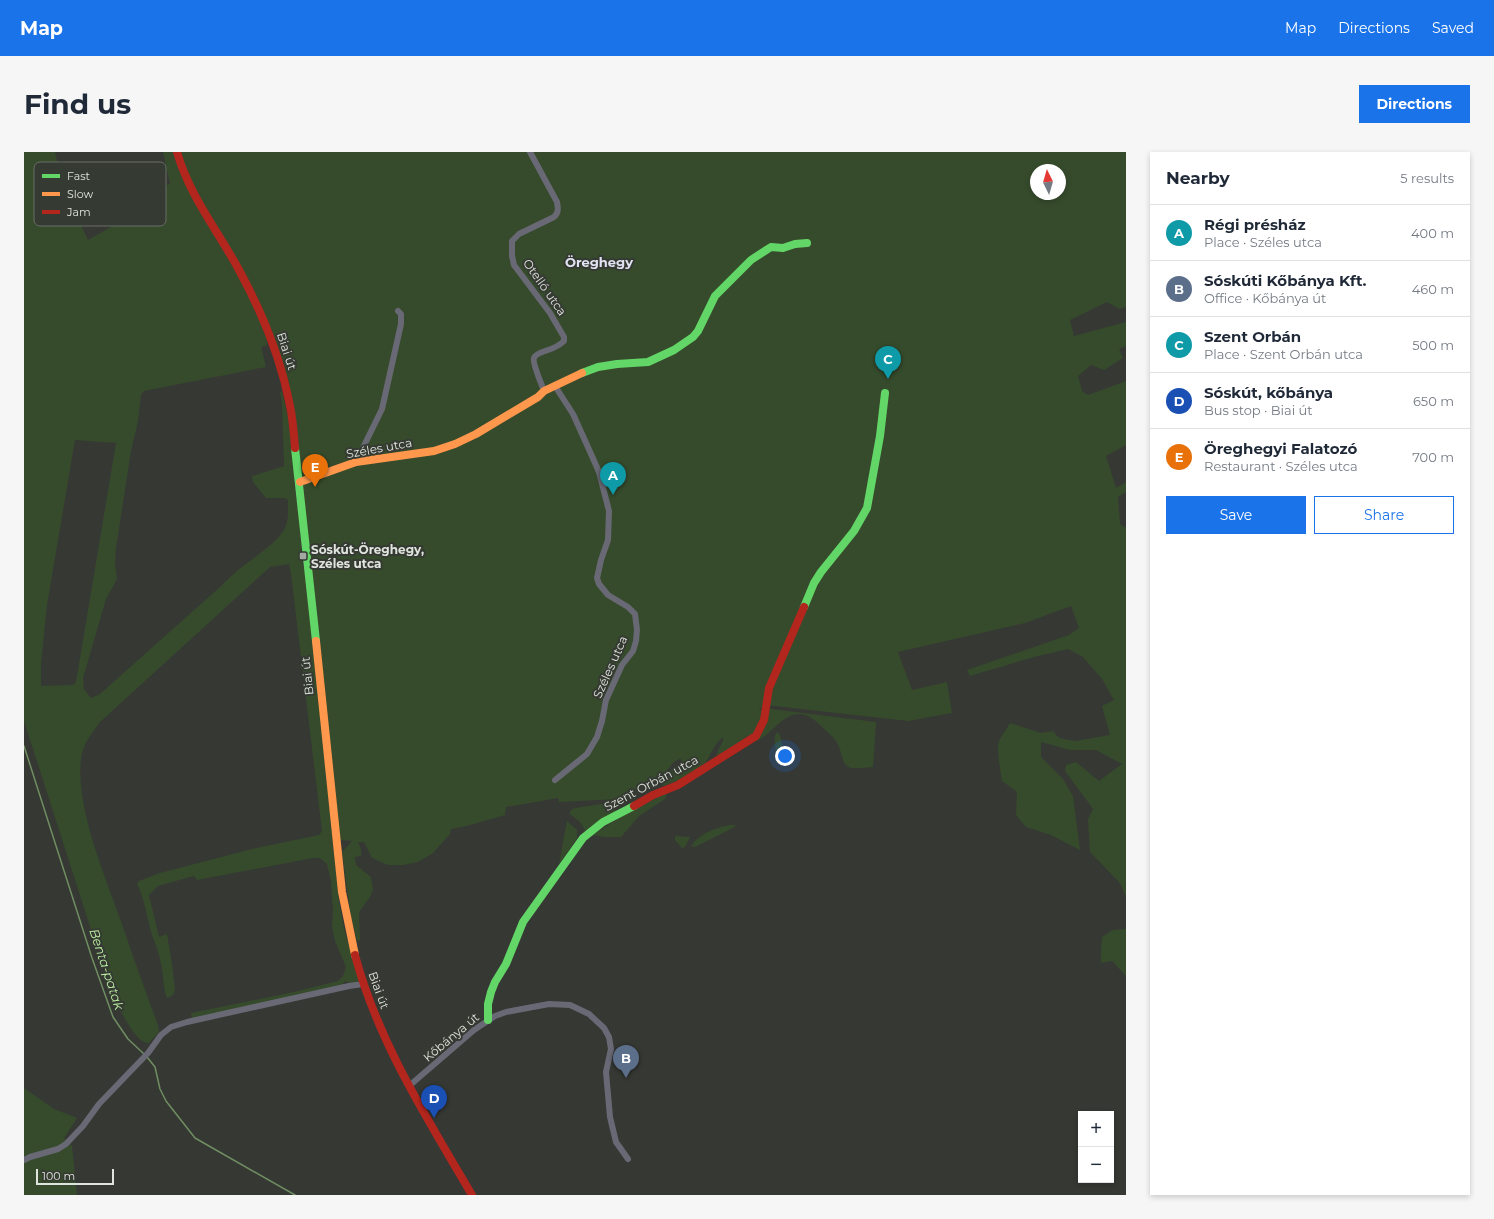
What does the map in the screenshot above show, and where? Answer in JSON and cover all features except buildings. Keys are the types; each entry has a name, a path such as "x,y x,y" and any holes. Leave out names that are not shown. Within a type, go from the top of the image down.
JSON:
{"street":[{"name":"Biai út","path":"177,152 187,181 251,292 270,336 290,406 300,482 342,892 350,937 363,984 384,1036 409,1086 472,1195"},
{"name":"Otelló utca","path":"530,152 557,202 558,208 557,215 519,234 512,241 511,249 514,265 550,313 564,337 564,341 558,347 534,356 534,364 544,391"},
{"name":"Széles utca","path":"300,482 356,462 434,451 455,444 538,397 544,391 576,375 598,367 648,362 674,350 698,331 715,296 751,260 771,247 783,248 795,244 807,243"},
{"path":"356,462 382,409 401,324 401,314 398,311"},
{"name":"Széles utca","path":"554,386 572,414 588,445 599,472 609,511 608,540 597,578 599,584 608,595 628,607 635,614 637,630 633,652 622,665 606,700 597,737 587,754 555,780"},
{"name":"Szent Orbán utca","path":"488,1020 488,1004 491,992 506,964 523,922 583,838 603,822 653,795 678,785 756,736 764,720 769,688 814,583 854,531 867,508 870,499 880,436 885,393"},
{"path":"24,1160 58,1149 66,1144 83,1126 99,1104 148,1053 161,1035 177,1025 342,987 363,984"},
{"name":"Kőbánya út","path":"409,1086 474,1030 488,1020 506,1012 549,1004 562,1004 581,1009 597,1020 604,1028 611,1044 606,1072 610,1117 616,1142 628,1159"}],"green space":[{"path":"24,152 55,152 57,162 34,162 34,226 81,226 88,240 113,226 166,226 166,185 170,184 163,152 174,152 243,285 265,334 267,345 261,347 266,367 144,391 141,395 138,421 131,451 116,548 115,563 117,579 106,599 83,678 83,688 91,698 100,694 236,572 271,545 282,533 287,521 288,500 285,498 266,498 253,482 252,476 284,466 282,404 280,392 282,392 290,426 295,472 294,484 299,513 302,562 306,577 339,902 344,928 359,981 350,983 345,981 342,985 192,1019 191,1013 294,992 338,981 343,976 346,967 335,941 332,927 333,911 331,881 327,864 320,858 313,858 197,880 194,876 158,886 149,895 159,937 167,934 175,990 172,996 167,998 162,967 142,896 137,884 139,881 160,873 252,849 319,835 322,831 289,564 270,567 100,722 83,749 80,773 82,795 93,842 158,1025 159,1032 149,1043 142,1041 129,1026 117,1004 106,976 24,721","holes":["75,440 116,443 76,682 73,685 41,686 41,663 47,605"]},
{"path":"177,152 1126,152 1126,307 1119,309 1107,302 1070,320 1074,336 1126,322 1126,346 1119,349 1123,358 1104,370 1091,365 1078,376 1082,391 1088,395 1126,381 1126,445 1106,456 1116,488 1126,482 1126,492 1118,497 1120,524 1126,528 1126,897 1120,883 1090,852 1088,819 1093,809 1065,771 1066,765 1076,762 1099,781 1122,764 1096,750 1070,750 1041,742 1041,757 1063,779 1073,796 1080,850 1051,835 1026,827 1016,815 1017,792 1002,781 999,759 999,743 1010,723 1041,733 1053,731 1059,738 1075,741 1110,735 1102,706 1114,700 1102,679 1083,657 1068,649 1034,657 970,676 967,670 1069,635 1079,628 1071,606 1025,623 898,652 912,690 947,682 952,713 908,721 766,705 758,710 771,709 876,722 873,767 854,768 846,765 836,741 813,719 806,715 797,714 783,720 758,740 759,736 755,734 748,736 717,757 723,737 717,743 705,763 697,771 663,786 662,784 670,771 681,762 681,758 674,762 662,776 619,799 559,802 558,798 506,807 505,815 451,829 450,834 433,853 418,862 403,865 388,865 372,858 364,842 358,842 361,849 361,856 355,857 356,865 371,877 373,889 370,897 359,912 360,940 357,941 351,918 342,852 352,841 336,840 293,427 270,336 196,198"},
{"path":"777,732 780,735 783,748 780,752 776,751 775,746"},
{"path":"667,793 665,799 639,816 621,837 593,835 629,812"},
{"path":"608,803 616,811 586,832 580,822 570,814 570,811 575,808"},
{"path":"567,821 577,830 577,838 559,864"},
{"path":"730,825 736,825 733,828 695,847 691,846 703,834"},
{"path":"675,836 690,837 685,847 682,848 675,840"},
{"path":"1126,929 1126,976 1112,961 1101,963 1101,950 1102,937 1113,930"},
{"path":"24,1088 54,1109 77,1118 64,1138 72,1146 77,1195 24,1195"}],"waterway":[{"name":"Benta-patak","path":"24,746 92,958 113,1017 128,1039 144,1054"},
{"name":"Benta-patak","path":"147,1057 155,1067 160,1089 166,1101 195,1138 295,1195"}],"traffic: fast":[{"path":"582,373 598,367 648,362 674,350 693,337 698,331 715,296 751,260 771,247 783,248 795,244 807,243"},
{"path":"804,607 814,583 854,531 867,508 880,436 885,393"},
{"path":"295,448 316,641"},
{"path":"488,1020 488,1004 491,992 506,964 523,922 583,838 603,822 634,806"}],"traffic: slow":[{"path":"300,482 356,462 434,451 455,444 476,434 538,397 544,391 582,373"},
{"path":"316,641 342,892 355,955"}],"traffic: jam":[{"path":"177,152 182,168 196,198 231,255 255,302 270,336 286,388 292,416 295,448"},
{"path":"634,806 653,795 678,785 756,736 764,720 769,688 804,607"},
{"path":"355,955 365,987 390,1049 421,1108 472,1195"}],"place":[{"name":"Szent Orbán","path":"888,379"},
{"name":"Öreghegyi Falatozó","path":"315,487"},
{"name":"Régi présház","path":"613,495"},
{"name":"Sóskút-Öreghegy, Széles utca","path":"303,556"},
{"name":"Sóskúti Kőbánya Kft.","path":"626,1078"},
{"name":"Sóskút, kőbánya","path":"434,1118"}],"district":[{"name":"Öreghegy","path":"599,262"}]}
